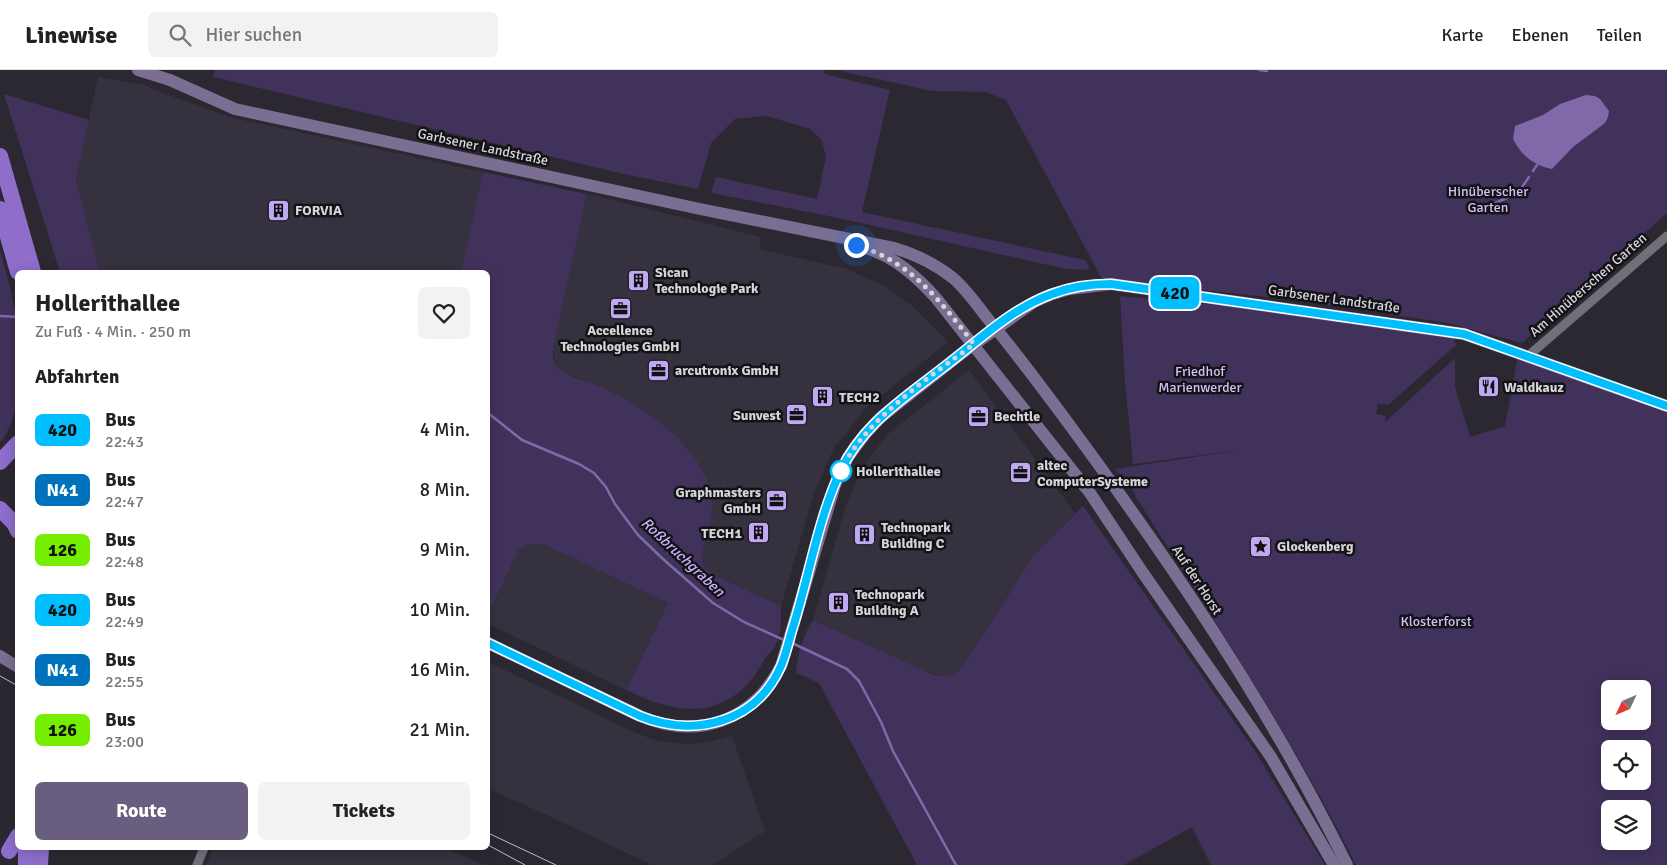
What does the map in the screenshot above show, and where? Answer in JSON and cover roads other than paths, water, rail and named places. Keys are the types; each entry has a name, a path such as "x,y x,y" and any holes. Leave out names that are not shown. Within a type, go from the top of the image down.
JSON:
{"highway":[{"path":"0,156 32,270"},
{"path":"0,209 17,270"},
{"path":"0,462 15,446"},
{"path":"0,509 15,525"},
{"path":"9,851 15,841"},
{"path":"26,850 26,865"},
{"path":"40,865 41,850"}],"street":[{"name":"Garbsener Landstraße","path":"138,70 191,88 235,109 912,253 956,282 995,328"},
{"name":"Garbsener Landstraße","path":"828,236 871,249 895,261 918,278 974,344 1034,302 1052,294 1088,285 1111,284 1452,332 1481,338 1667,406"},
{"name":"Am Hinüberschen Garten","path":"1528,356 1667,236"},
{"name":"Auf der Horst","path":"995,328 1111,482 1166,559 1226,651 1309,791 1347,865"},
{"path":"490,644 640,716 662,724 689,727 708,725 725,719 751,704 775,677 789,642 830,499 848,457 866,433 882,417 974,344 1090,493 1143,573 1271,757 1334,865"},
{"path":"0,656 15,664"},
{"path":"197,865 203,850"}],"waterway":[{"path":"1259,70 1267,71"},
{"path":"1533,171 1537,165"},
{"path":"1468,208 1479,210 1518,193 1529,177"},
{"name":"Roßbruchgraben","path":"0,316 15,317"},
{"name":"Roßbruchgraben","path":"490,415 522,440 579,464 594,473 606,487 615,504 638,535 713,603 744,622 784,640"},
{"name":"Roßbruchgraben","path":"792,643 847,669 859,681 881,722 893,751 956,865"}],"tram line":[{"path":"0,676 15,684"},
{"path":"490,834 556,865"},
{"path":"490,846 525,865"}],"place":[{"name":"FORVIA","path":"279,210"},
{"name":"Sican Technologie Park","path":"639,280"},
{"name":"Accellence Technologies GmbH","path":"620,308"},
{"name":"arcutronix GmbH","path":"659,370"},
{"name":"Waldkauz","path":"1488,387"},
{"name":"TECH2","path":"823,397"},
{"name":"Sunvest","path":"797,415"},
{"name":"Bechtle","path":"978,416"},
{"name":"Hollerithallee","path":"841,471"},
{"name":"altec ComputerSysteme","path":"1021,473"},
{"name":"Graphmasters GmbH","path":"777,500"},
{"name":"TECH1","path":"758,533"},
{"name":"Technopark Building C","path":"865,535"},
{"name":"Glockenberg","path":"1261,546"},
{"name":"Technopark Building A","path":"839,602"}],"park label":[{"name":"Hinüberscher Garten","path":"1488,200"},
{"name":"Friedhof Marienwerder","path":"1200,380"},
{"name":"Klosterforst","path":"1436,621"}]}
